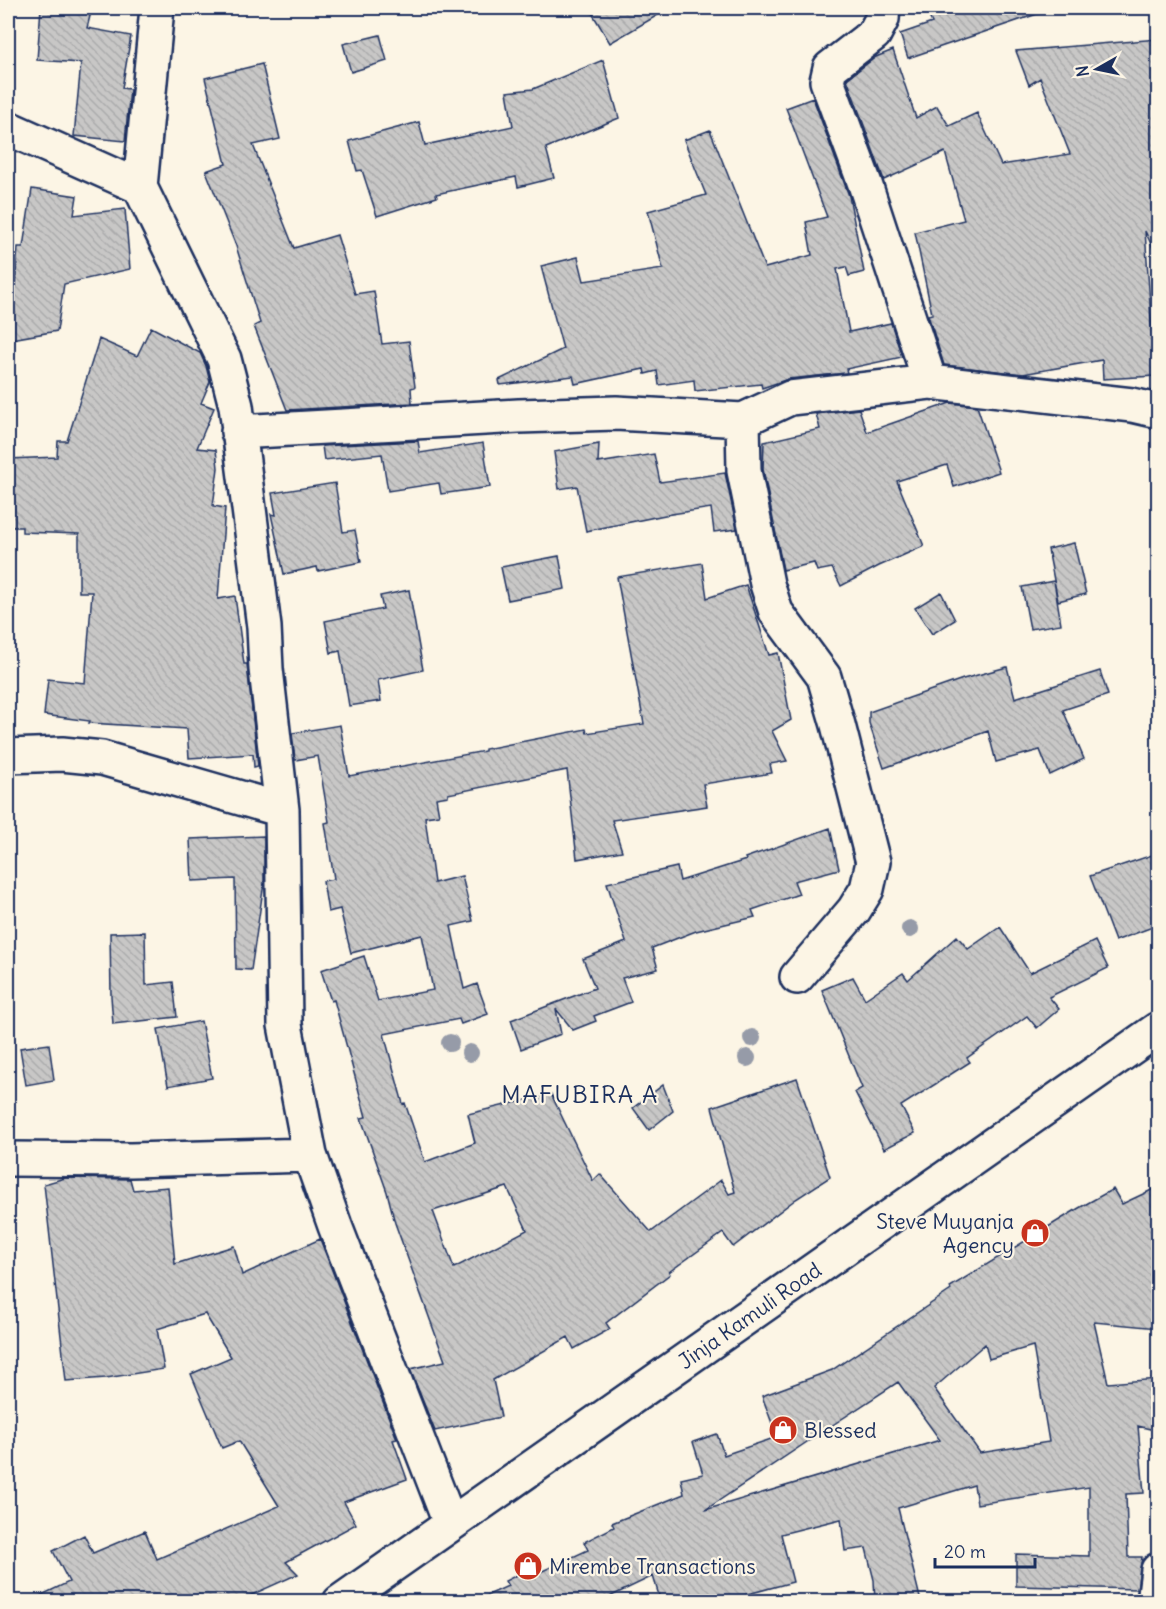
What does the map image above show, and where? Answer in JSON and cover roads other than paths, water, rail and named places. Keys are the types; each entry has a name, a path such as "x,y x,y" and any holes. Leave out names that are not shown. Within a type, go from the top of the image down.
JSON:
{"street":[{"path":"157,8 140,187 224,359 236,406 264,627 282,810 285,1025 310,1155 339,1237 450,1523"},
{"path":"883,8 882,19 874,34 830,68 827,81 865,184 930,382"},
{"path":"8,128 140,187"},
{"path":"238,432 519,416 616,413 743,420 789,398 930,382 1132,405 1158,411"},
{"path":"743,420 744,471 767,584 776,612 824,677 873,862 867,889 854,910 796,977"},
{"path":"8,756 62,754 102,758 282,810"},
{"name":"Jinja Kamuli Road","path":"340,1602 1158,1029"},
{"path":"8,1159 131,1160 310,1155"}],"place":[{"name":"Steve Muyanja Agency","path":"1035,1233"},
{"name":"Blessed","path":"783,1430"},
{"name":"Mirembe Transactions","path":"528,1566"}],"district":[{"name":"MAFUBIRA A","path":"580,1094"}]}
